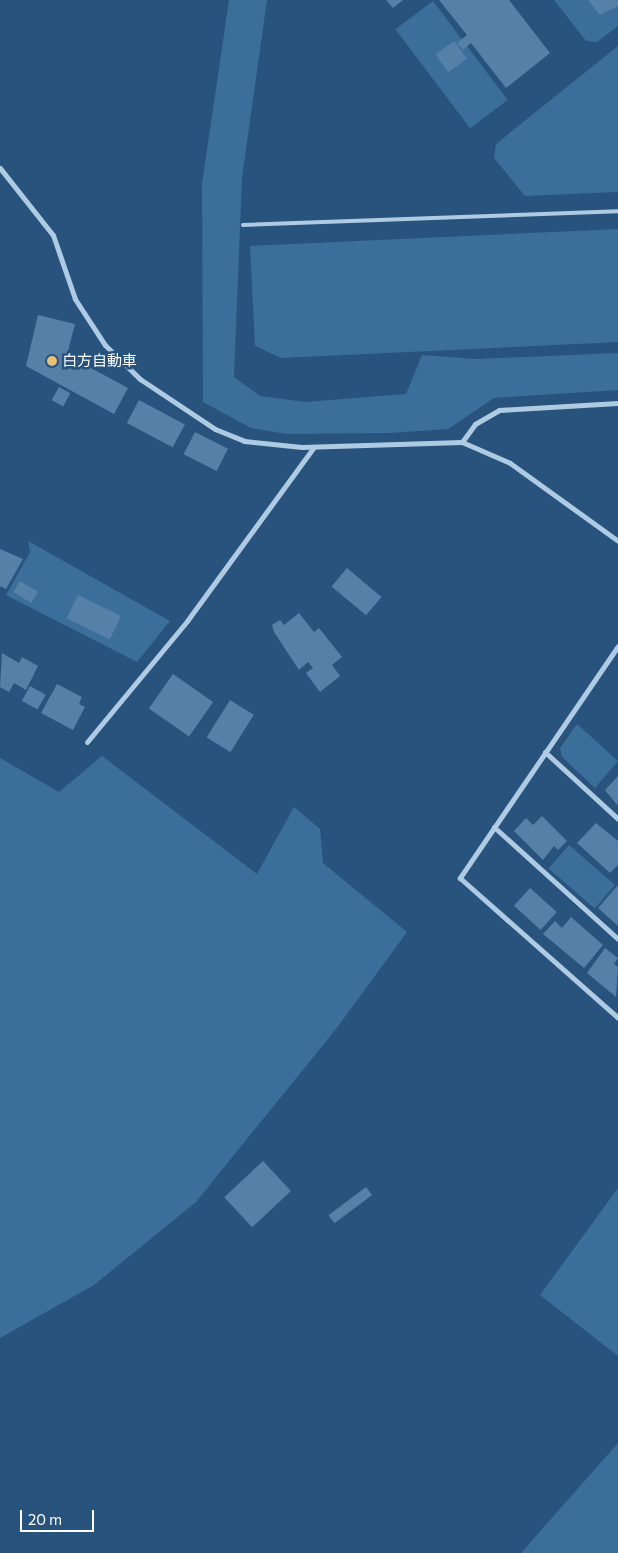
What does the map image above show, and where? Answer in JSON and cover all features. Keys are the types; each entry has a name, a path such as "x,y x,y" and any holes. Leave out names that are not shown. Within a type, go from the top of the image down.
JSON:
{"street":[{"path":"0,168 53,235 89,325 140,379 215,429 244,440 314,447 462,442 510,463 618,541"},
{"path":"462,442 475,424 499,410 618,403"},
{"path":"86,742 187,621 314,447"},
{"path":"618,646 460,878 618,1018"},
{"path":"545,752 618,820"},
{"path":"494,827 618,939"}],"lane":[{"path":"243,225 618,211"}],"shaded area":[{"path":"229,0 267,0 242,178 234,377 260,396 305,402 406,394 422,355 476,359 618,353 618,390 494,398 448,429 390,433 286,434 251,428 203,402 202,184"},
{"path":"554,0 618,0 618,26 597,42 586,41"},
{"path":"433,1 508,100 470,128 395,29"},
{"path":"618,46 618,192 525,196 494,158 496,144"},
{"path":"618,229 618,342 281,358 255,346 250,246"},
{"path":"28,541 170,621 137,662 6,595 30,552"},
{"path":"577,724 618,761 595,788 562,757 560,748"},
{"path":"102,756 257,874 294,807 320,829 323,863 407,932 336,1029 196,1202 94,1285 0,1338 0,758 59,792"},
{"path":"569,845 615,885 595,908 549,868"},
{"path":"618,1188 618,1356 540,1295"},
{"path":"618,1443 618,1553 521,1553"}],"building":[{"path":"386,0 403,0 393,8"},
{"path":"439,0 509,0 550,53 506,88 471,43 463,50 457,43 467,35"},
{"path":"588,0 618,0 618,6 600,15"},
{"path":"454,41 467,59 448,72 435,55"},
{"name":"白方自動車","path":"38,315 75,324 67,355 128,388 114,414 26,366"},
{"path":"59,387 70,393 63,406 52,400"},
{"path":"139,400 185,424 173,447 127,423"},
{"path":"195,432 228,449 217,471 184,454"},
{"path":"0,549 23,559 6,589 0,586"},
{"path":"347,568 381,597 366,615 332,586"},
{"path":"20,581 38,592 31,603 13,592"},
{"path":"78,595 121,616 110,639 67,618"},
{"path":"299,613 314,632 319,628 342,657 332,665 340,676 320,692 306,673 313,668 308,662 299,670 274,632 272,625 280,620 284,625"},
{"path":"2,653 19,663 22,657 38,666 26,690 14,683 9,692 0,687"},
{"path":"173,674 213,702 189,737 149,708"},
{"path":"57,684 82,697 79,704 85,707 73,730 41,713"},
{"path":"30,686 46,695 38,710 22,701"},
{"path":"230,700 254,715 230,752 207,737"},
{"path":"618,776 618,806 605,790"},
{"path":"542,816 567,841 558,850 554,846 543,860 514,831 526,818 533,825"},
{"path":"596,823 618,841 618,865 610,873 577,843"},
{"path":"618,885 618,926 598,908"},
{"path":"530,888 557,912 541,930 514,906"},
{"path":"571,917 603,945 584,968 543,934 555,921 562,928"},
{"path":"605,948 618,958 614,964 618,967 616,997 587,973"},
{"path":"263,1161 291,1191 252,1227 224,1197"},
{"path":"366,1187 372,1195 334,1223 328,1215"}],"place":[{"name":"白方自動車","path":"52,361"}]}
